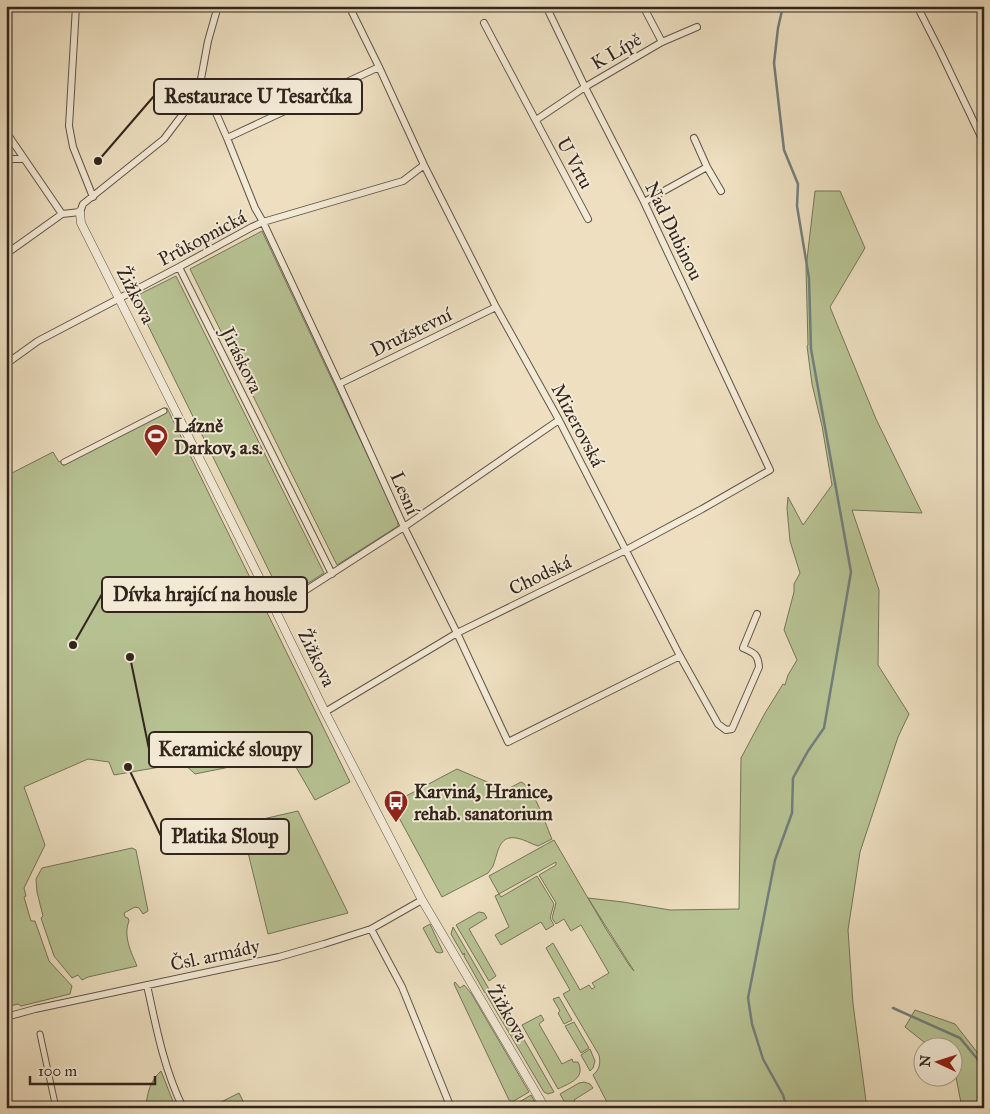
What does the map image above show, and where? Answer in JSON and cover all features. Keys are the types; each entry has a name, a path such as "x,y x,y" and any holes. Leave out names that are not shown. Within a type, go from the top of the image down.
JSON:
{"street":[{"path":"76,6 69,126 72,147 93,197"},
{"path":"6,254 62,214 80,212 83,204 164,139 186,110 201,78 208,41 218,6"},
{"name":"Mizerovská","path":"349,6 424,165 496,307 559,420 680,656 718,724 726,730 732,729 759,667 759,659 754,652 743,648 757,614"},
{"name":"Nad Dubinou","path":"546,6 584,87 644,202 770,470"},
{"name":"K Lípě","path":"644,6 662,42"},
{"path":"916,6 984,142"},
{"name":"U Vrtu","path":"484,23 588,219"},
{"name":"K Lípě","path":"584,87 662,42 697,27"},
{"path":"227,138 379,67"},
{"name":"Lesní","path":"201,78 255,208 340,384 404,527 457,632 508,742 680,656"},
{"path":"536,120 584,87"},
{"path":"6,132 62,214"},
{"path":"694,138 707,167 721,191"},
{"path":"6,159 24,159"},
{"name":"Průkopnická","path":"6,364 38,341 252,227 263,222 403,181 424,165"},
{"path":"644,202 707,167"},
{"name":"Žižkova","path":"80,212 81,222 325,712 422,900 545,1108"},
{"name":"Jiráskova","path":"179,267 332,574"},
{"name":"Družstevní","path":"340,384 496,307"},
{"path":"64,462 164,411"},
{"path":"275,610 404,527 559,420"},
{"name":"Chodská","path":"325,712 457,632 626,550 770,470"},
{"name":"Čsl. armády","path":"6,1017 35,1009 279,957 371,929 422,900"},
{"path":"371,929 402,987 451,1108"},
{"path":"147,985 167,1068 183,1108"},
{"path":"40,1034 56,1108"}],"green space":[{"path":"815,191 840,191 865,248 830,307 876,419 922,513 852,510 879,590 878,665 909,714 898,737 860,852 848,930 853,1004 866,1101 869,1108 610,1108 593,1075 599,1066 599,1055 563,994 570,990 546,948 553,943 580,990 589,985 592,989 595,987 592,983 609,973 581,925 571,931 564,919 556,924 552,918 556,903 539,875 556,865 556,862 499,894 489,876 554,840 606,929 634,971 588,898 670,910 739,909 741,758 765,713 783,684 785,685 788,675 797,660 784,630 794,592 794,584 800,573 790,541 788,497 803,525 832,485 822,426 812,384 807,346 806,268"},
{"path":"262,231 398,520 398,526 337,565 190,269"},
{"path":"176,276 324,573 283,599 134,297"},
{"path":"167,408 350,782 315,800 289,755 195,774 183,763 114,775 109,762 88,759 24,787 45,845 24,888 26,896 24,897 31,921 35,921 49,961 72,986 70,994 21,1006 18,1004 6,1007 6,476 53,452 59,462"},
{"path":"457,769 506,790 521,782 526,785 535,799 552,839 538,846 519,839 506,839 502,842 493,866 488,873 442,897 391,803"},
{"path":"298,811 348,913 268,934 241,824"},
{"path":"132,848 136,850 148,911 143,914 139,908 135,907 124,913 129,921 127,927 128,944 137,966 82,980 78,975 72,978 54,956 41,918 43,916 36,879 42,868"},
{"path":"537,876 554,904 550,918 554,925 546,930 541,922 501,945 495,935 509,927 495,896 499,894 501,897"},
{"path":"479,912 484,913 487,918 469,929 496,976 489,981 456,925"},
{"path":"430,924 443,952 436,952 423,928"},
{"path":"453,927 500,1008 506,1008 554,1092 548,1094 544,1092 486,994 488,992 485,993 464,956 465,954 463,955 451,934"},
{"path":"455,982 460,988 464,985 471,993 529,1092 512,1102 509,1100 454,984"},
{"path":"559,997 572,1020 564,1024 558,1013 560,1011 553,999"},
{"path":"915,1010 955,1024 984,1061 984,1108 962,1108 958,1086 962,1086 962,1036 916,1036 905,1027"},
{"path":"541,1015 544,1020 539,1024 562,1064 572,1059 573,1062 578,1062 580,1068 576,1079 558,1089 522,1025"},
{"path":"574,1022 589,1048 581,1053 565,1026"},
{"path":"590,1049 595,1061 590,1071 581,1055"},
{"path":"161,1071 174,1104 157,1108 146,1108 150,1088 154,1079"},
{"path":"584,1082 590,1084 593,1088 574,1100 578,1108 568,1108 560,1094"},
{"path":"239,1093 246,1107 209,1108"},
{"path":"531,1095 538,1108 514,1108 516,1104"}],"waterway":[{"path":"783,6 778,28 774,63 784,150 798,184 797,206 809,278 811,349 851,572 824,728 793,778 792,813 775,860 748,998 752,1024 763,1059 783,1095 787,1108"},
{"path":"893,1008 960,1038 984,1067"}],"place":[{"name":"Restaurace U Tesarčíka","path":"98,161"},
{"name":"Lázně Darkov, a.s.","path":"156,457"},
{"name":"Dívka hrající na housle","path":"73,645"},
{"name":"Keramické sloupy","path":"130,657"},
{"name":"Platika Sloup","path":"128,767"},
{"name":"Karviná, Hranice, rehab. sanatorium","path":"396,823"}]}
